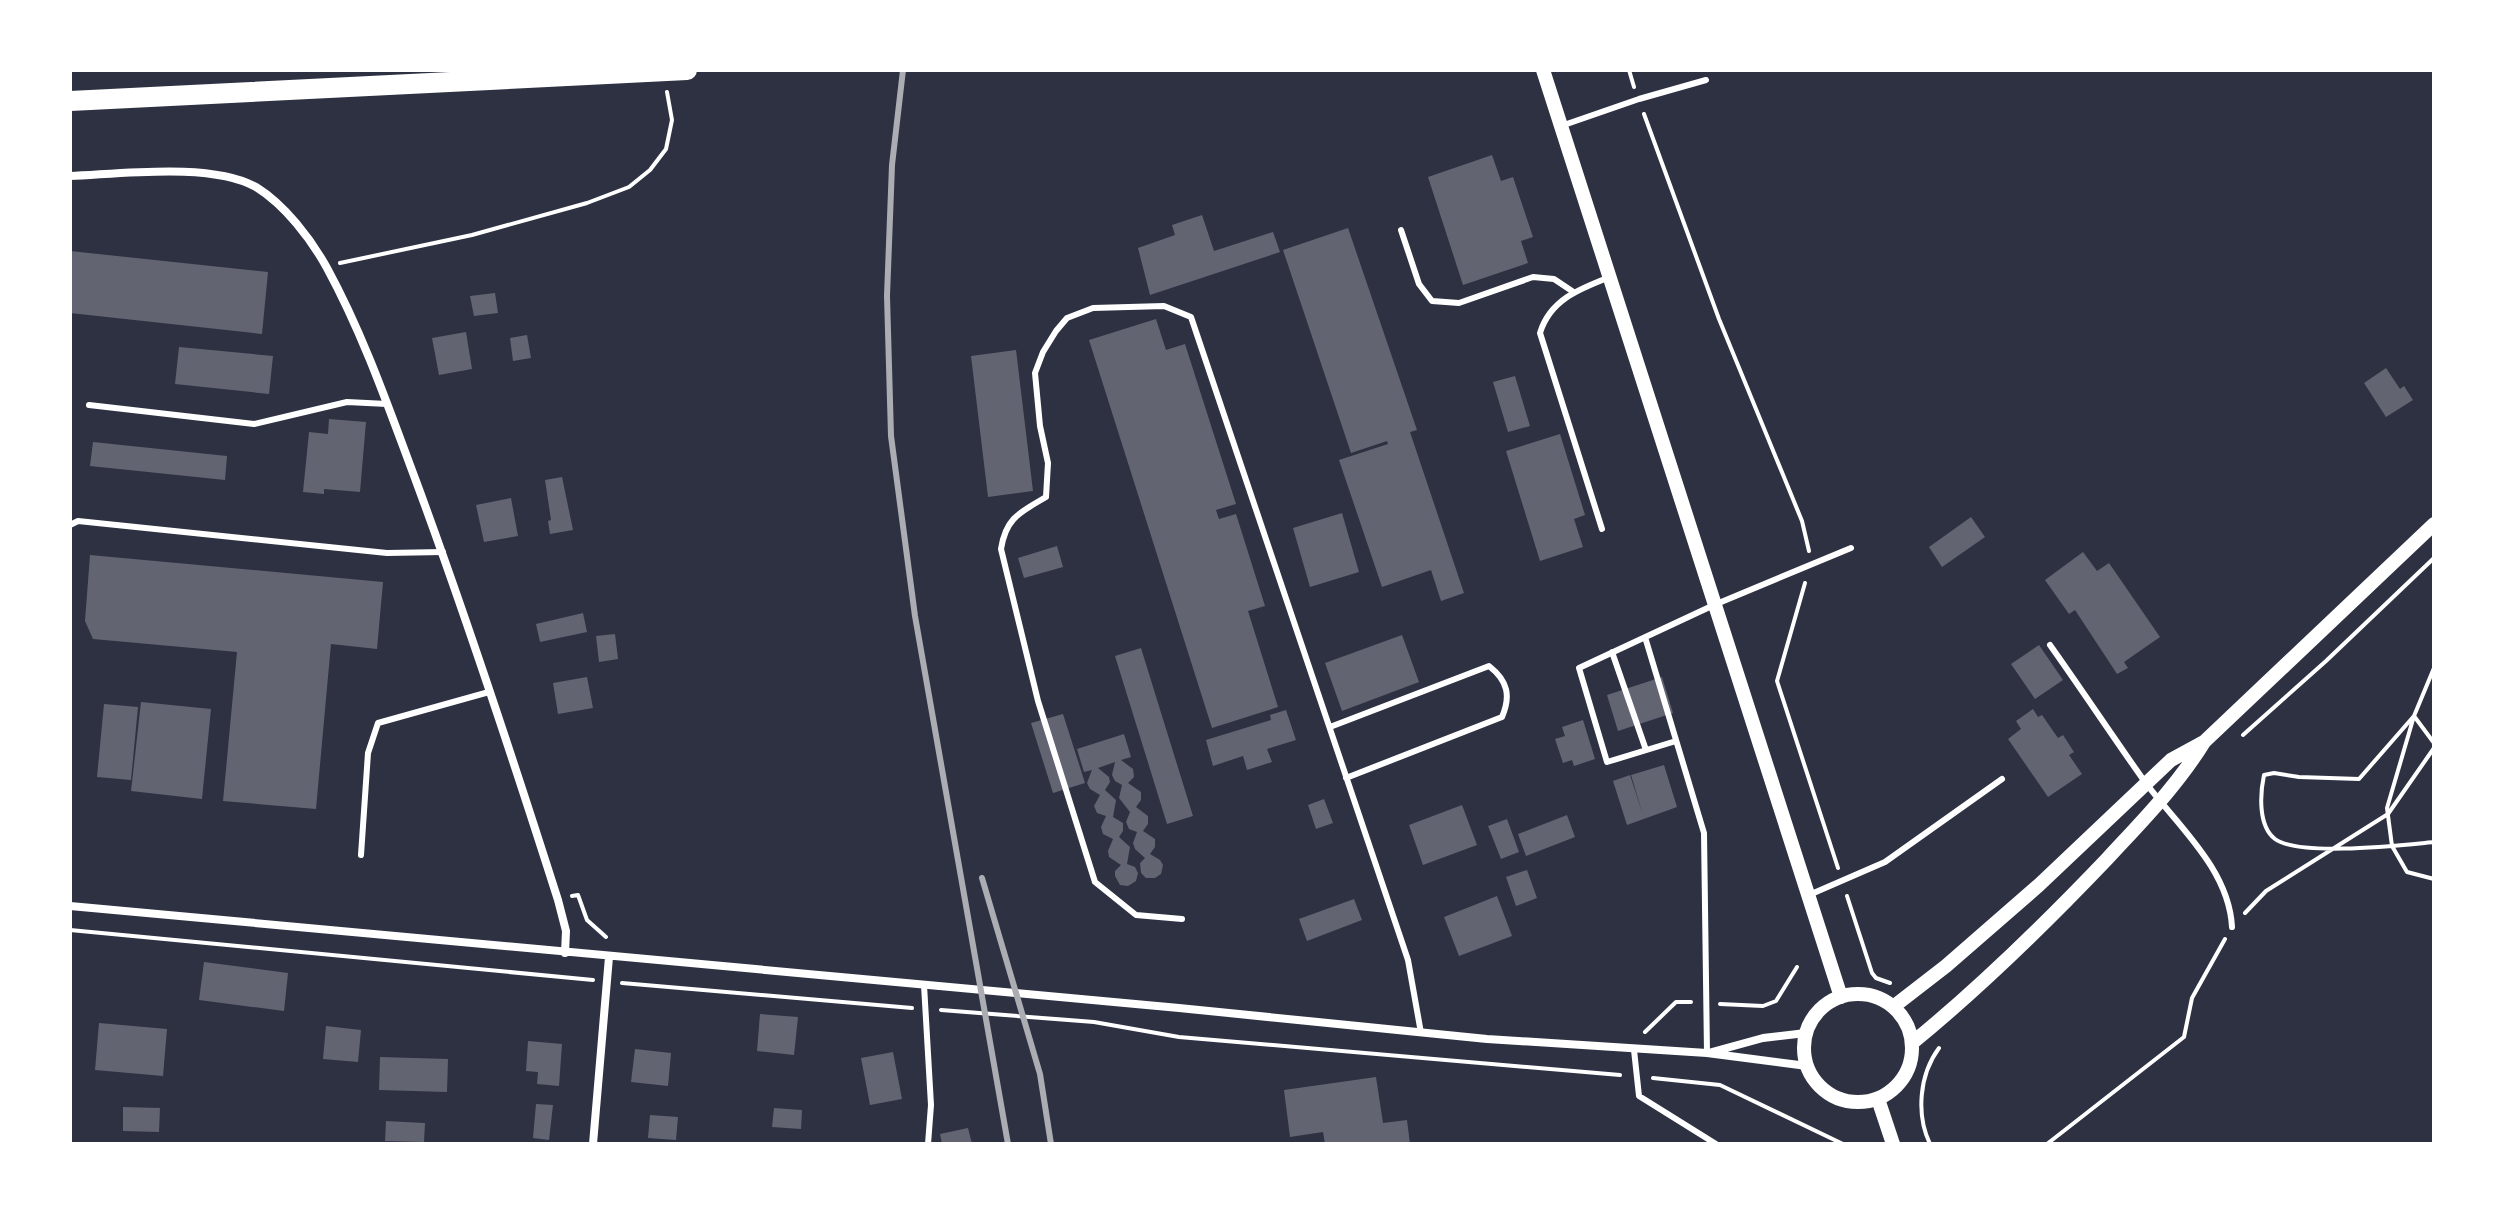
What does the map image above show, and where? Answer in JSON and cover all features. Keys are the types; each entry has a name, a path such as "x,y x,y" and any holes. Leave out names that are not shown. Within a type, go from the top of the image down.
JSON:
{"main road":[{"path":"70,101 687,70"}],"street":[{"path":"1543,70 1841,997"},
{"path":"70,176 163,172 217,175 255,187 288,214 326,266 365,344 443,552 558,900 566,931 565,953"},
{"path":"1912,1043 1967,998 2056,913 2161,801 2183,775 2204,742 2434,524"},
{"path":"1893,1007 1946,966 2039,885 2171,760 2204,742"},
{"path":"70,906 1421,1033 1707,1053 1807,1066"},
{"path":"593,1144 609,957"},
{"path":"1859,994 1877,998 1893,1007 1906,1023 1912,1043 1911,1060 1904,1076 1893,1090 1878,1099 1853,1102 1828,1093 1816,1082 1807,1066 1804,1050 1806,1033 1820,1011 1841,997 1859,994"},
{"path":"1707,1053 1763,1038 1806,1033"},
{"path":"1878,1099 1893,1144"}],"lane":[{"path":"1561,126 1706,80"},
{"path":"1401,230 1419,284 1432,301 1459,303 1533,277 1554,279 1572,291"},
{"path":"1602,529 1540,333 1545,317 1572,291 1610,277"},
{"path":"1182,919 1136,915 1095,882 1038,701 1001,549 1003,535 1013,517 1046,497 1048,463 1040,426 1035,373 1043,352 1067,318 1093,308 1164,306 1191,317 1408,960 1421,1033"},
{"path":"89,405 254,424 347,402 387,404"},
{"path":"70,525 78,521 387,553 443,552"},
{"path":"1676,741 1607,762 1579,668 1714,605 1851,548"},
{"path":"1645,637 1704,833 1707,1053"},
{"path":"2050,645 2147,784 2192,836 2231,905 2232,927"},
{"path":"1612,652 1646,750"},
{"path":"1330,727 1489,666 1500,675 1509,691 1502,717 1346,778"},
{"path":"361,855 368,753 378,723 489,692"},
{"path":"1809,895 1843,883 1885,862 2002,779"},
{"path":"924,985 931,1105 928,1144"},
{"path":"1634,1050 1639,1096 1716,1144"}],"path":[{"path":"1629,70 1719,319 1802,521 1809,551 1805,588 1777,681 1872,973 1883,982 1898,983"},
{"path":"326,266 472,235 587,203 629,187 650,170 666,149 672,120 666,82"},
{"path":"2434,668 2414,716 2387,808 2392,846 2407,872 2434,879"},
{"path":"2047,1144 2184,1037 2192,998 2232,927 2266,891 2388,814 2434,745 2414,716"},
{"path":"2414,716 2359,779 2274,773 2264,775 2261,787 2263,817 2267,830 2276,839 2291,846 2392,846 2434,842"},
{"path":"578,895 587,920 594,929 612,940"},
{"path":"70,930 588,979"},
{"path":"1632,1032 1647,1032 1676,1002 1763,1006 1776,1001 1797,967"},
{"path":"633,984 1094,1022 1195,1039 1720,1085 1843,1144"}],"building":[{"path":"1492,155 1501,181 1513,177 1533,237 1521,241 1528,263 1463,285 1428,177"},
{"path":"1202,215 1214,251 1273,232 1280,252 1150,295 1138,248 1175,235 1172,225"},
{"path":"1348,228 1417,430 1410,432 1464,593 1441,601 1431,570 1382,587 1339,460 1388,444 1387,441 1351,453 1283,250"},
{"path":"70,251 268,272 262,334 70,313"},
{"path":"495,293 498,313 474,316 470,296"},
{"path":"1156,319 1166,350 1185,344 1236,504 1216,510 1219,519 1236,514 1265,606 1248,611 1278,707 1212,728 1089,340"},
{"path":"466,332 472,369 439,375 432,338"},
{"path":"527,335 531,358 513,361 510,338"},
{"path":"179,347 273,356 269,394 175,384"},
{"path":"1016,350 1033,491 988,497 971,356"},
{"path":"2386,368 2400,389 2404,386 2413,400 2386,417 2364,383"},
{"path":"1515,376 1530,426 1508,432 1493,382"},
{"path":"329,419 366,422 360,492 324,489 324,494 303,492 309,432 328,434"},
{"path":"1560,434 1585,515 1574,519 1583,547 1540,561 1506,451"},
{"path":"93,442 227,456 225,480 90,466"},
{"path":"562,477 573,530 550,534 545,480"},
{"path":"511,498 518,536 484,542 476,505"},
{"path":"1342,513 1359,572 1310,587 1293,528"},
{"path":"1971,517 1985,537 1942,567 1929,547"},
{"path":"1057,546 1063,567 1024,578 1018,558"},
{"path":"2083,552 2097,571 2109,563 2160,637 2124,662 2128,668 2117,674 2075,610 2069,614 2045,580"},
{"path":"90,555 383,582 377,649 331,644 316,809 223,801 237,652 93,639 85,621"},
{"path":"583,613 587,632 540,642 536,624"},
{"path":"615,634 618,659 599,662 596,636"},
{"path":"1402,635 1419,682 1342,711 1325,663"},
{"path":"2039,645 2063,680 2035,699 2011,664"},
{"path":"1141,648 1193,816 1167,824 1115,656"},
{"path":"587,677 593,708 558,714 553,683"},
{"path":"1662,677 1673,713 1618,731 1607,695"},
{"path":"141,702 211,709 202,799 131,791"},
{"path":"104,704 138,707 131,780 97,777"},
{"path":"2033,709 2038,717 2042,715 2058,738 2063,735 2074,752 2069,755 2082,774 2048,797 2008,739 2021,729 2016,721"},
{"path":"1286,710 1296,740 1267,749 1272,762 1247,770 1243,756 1213,766 1206,740 1271,720 1270,715"},
{"path":"1063,714 1085,783 1053,793 1031,723"},
{"path":"1583,720 1595,759 1574,766 1572,760 1563,763 1555,739 1565,736 1562,727"},
{"path":"1124,734 1131,757 1121,760 1133,769 1134,777 1128,783 1141,792 1141,800 1136,807 1148,816 1148,824 1143,831 1155,839 1155,847 1150,854 1163,865 1161,874 1155,878 1146,878 1141,873 1140,863 1145,858 1133,843 1137,832 1129,829 1126,822 1130,812 1119,798 1122,785 1112,775 1115,762 1098,768 1109,777 1110,782 1105,790 1116,800 1113,817 1123,823 1119,837 1130,847 1127,864 1135,867 1138,873 1136,881 1128,886 1120,885 1115,876 1121,865 1109,857 1113,839 1103,834 1101,827 1106,816 1097,813 1094,806 1100,795 1087,783 1092,770 1084,772 1077,749"},
{"path":"1664,765 1677,807 1627,825 1613,781 1630,775 1643,815 1631,775"},
{"path":"1324,799 1333,823 1316,829 1308,805"},
{"path":"1462,805 1477,845 1423,865 1409,825"},
{"path":"1567,815 1575,837 1526,856 1518,834"},
{"path":"1507,819 1519,852 1501,859 1488,826"},
{"path":"1527,870 1537,898 1516,906 1506,877"},
{"path":"1497,896 1512,936 1459,956 1444,917"},
{"path":"1354,899 1362,920 1307,941 1299,919"},
{"path":"204,962 288,973 284,1011 199,1000"},
{"path":"760,1014 798,1017 794,1055 757,1051"},
{"path":"99,1023 167,1029 163,1076 95,1070"},
{"path":"326,1026 361,1030 358,1062 323,1059"},
{"path":"528,1041 562,1044 559,1086 537,1084 538,1072 526,1071"},
{"path":"635,1049 671,1053 668,1086 631,1082"},
{"path":"893,1052 902,1099 870,1105 861,1058"},
{"path":"380,1057 448,1059 447,1092 379,1090"},
{"path":"1376,1077 1383,1123 1407,1120 1410,1144 1325,1144 1323,1132 1290,1137 1284,1090"},
{"path":"536,1104 553,1105 549,1140 533,1138"},
{"path":"123,1107 160,1108 159,1132 123,1131"},
{"path":"774,1108 802,1110 801,1129 772,1127"},
{"path":"650,1115 678,1117 676,1140 648,1138"},
{"path":"386,1121 425,1123 424,1142 385,1141"},
{"path":"968,1128 972,1144 942,1144 940,1134"}],"railway":[{"path":"903,70 892,165 887,296 891,436 915,616 1008,1144"},
{"path":"982,878 1040,1074 1051,1144"}]}
